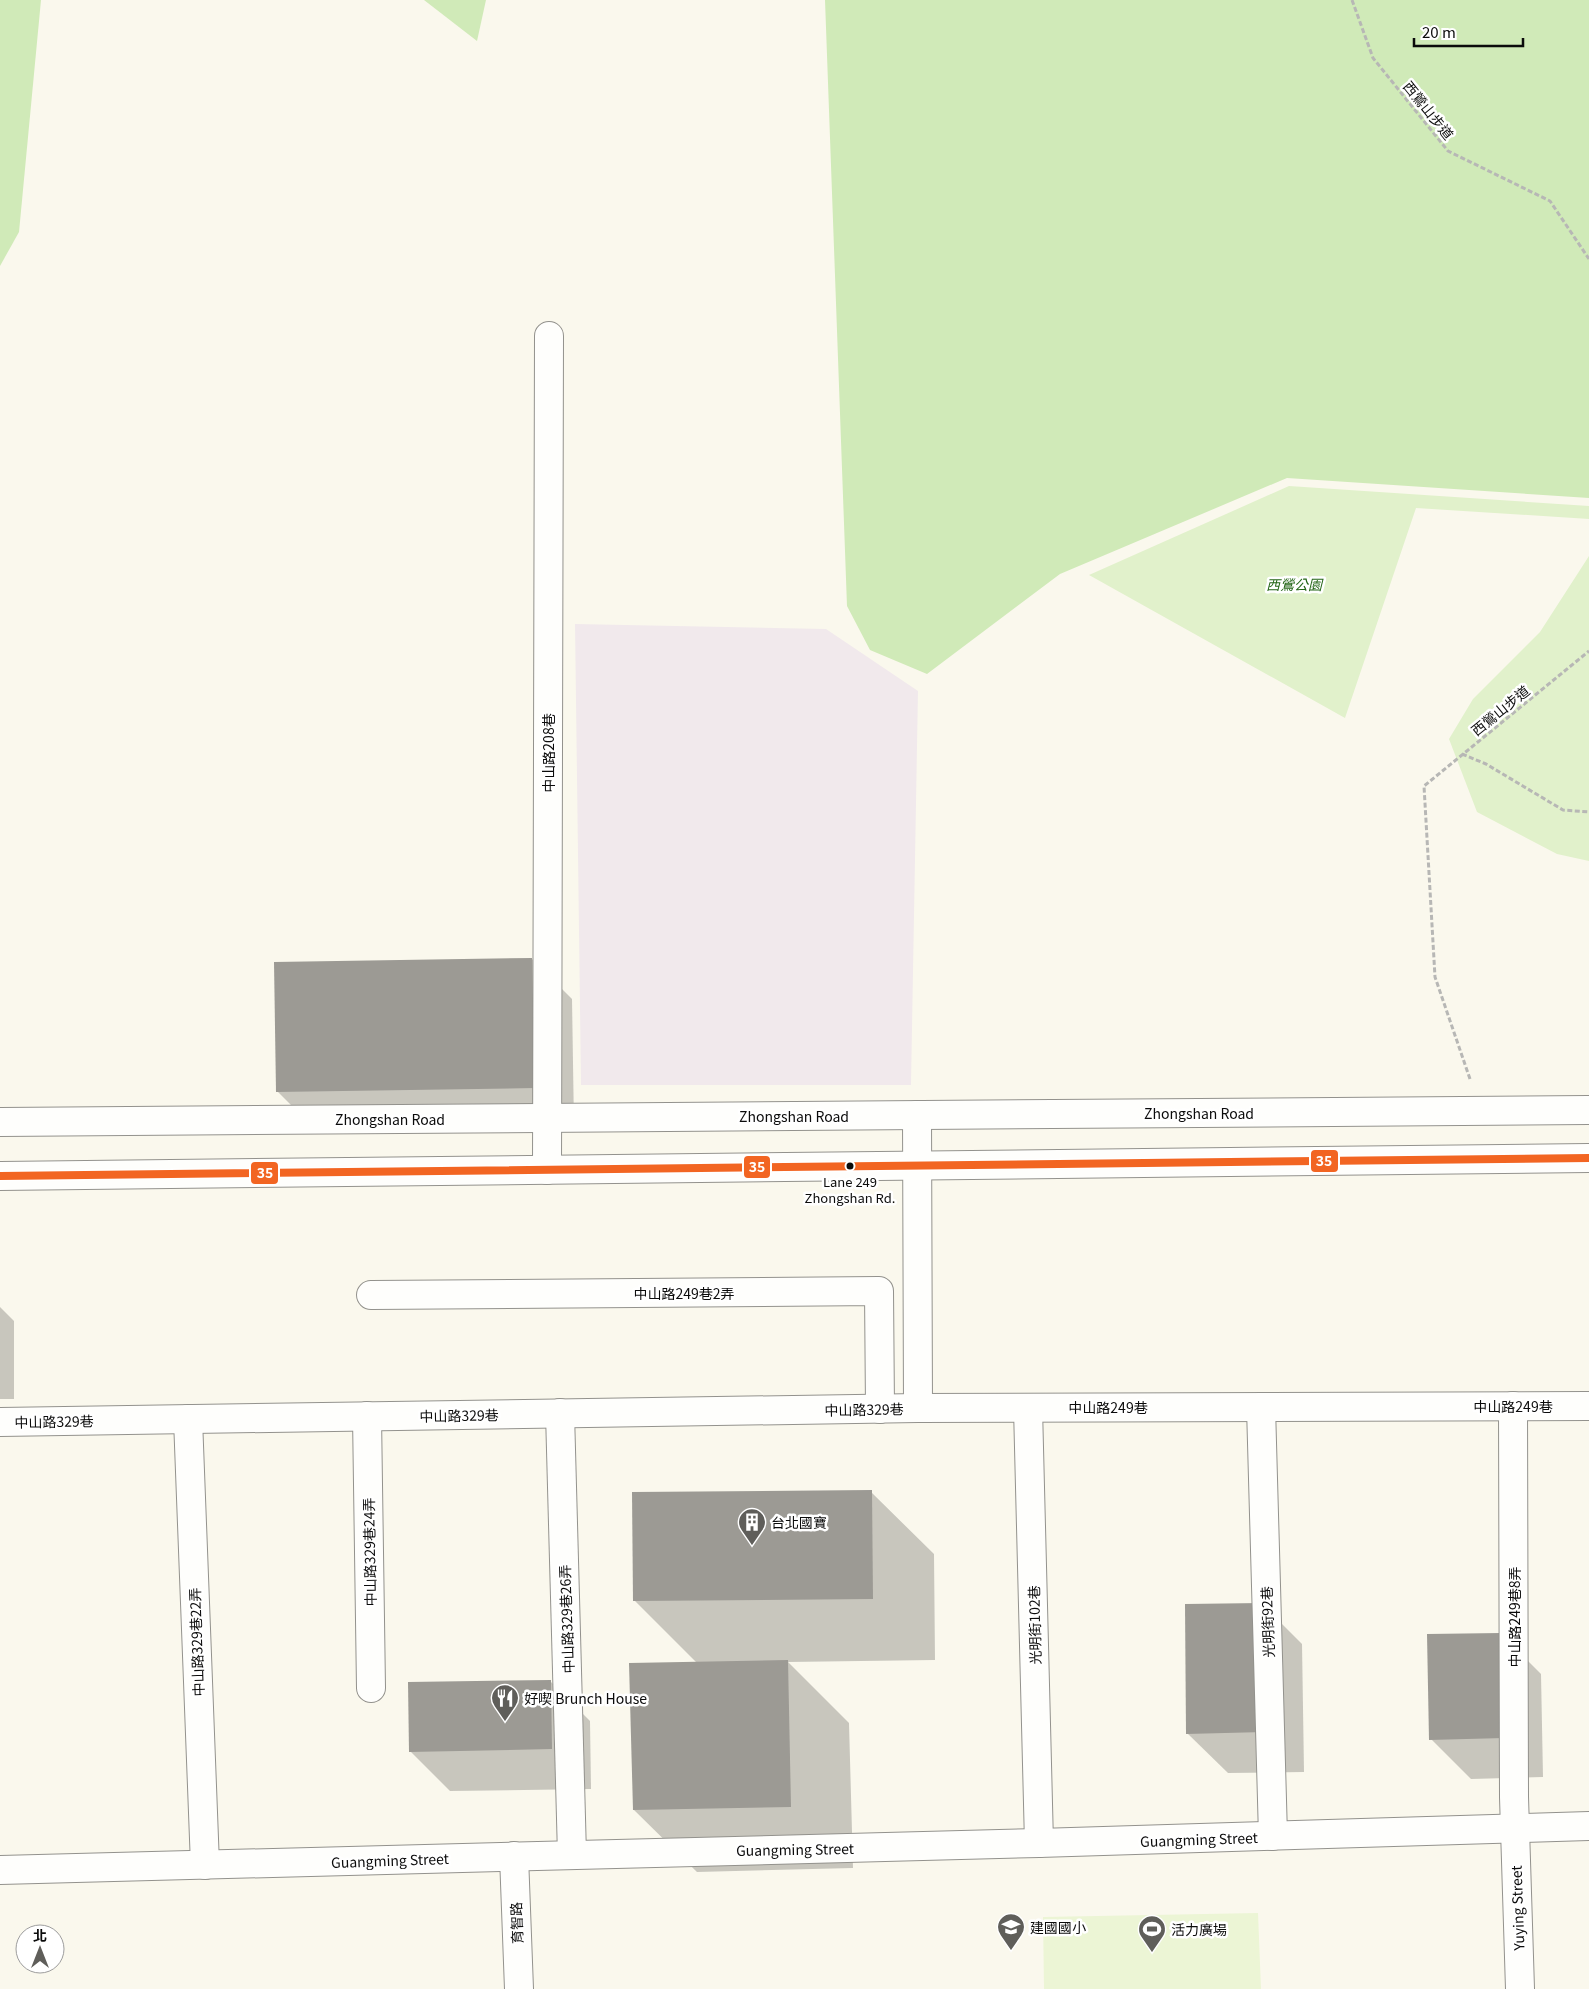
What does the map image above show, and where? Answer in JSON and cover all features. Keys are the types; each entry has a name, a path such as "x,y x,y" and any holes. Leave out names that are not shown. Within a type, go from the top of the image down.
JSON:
{"street":[{"name":"中山路208巷","path":"547,1170 549,336"},
{"name":"Zhongshan Road","path":"0,1122 1589,1110"},
{"path":"917,1116 918,1408"},
{"path":"0,1176 1589,1158"},
{"name":"中山路249巷2弄","path":"371,1294 879,1292 880,1409"},
{"name":"中山路249巷8弄","path":"1513,1406 1515,1828"},
{"name":"中山路249巷","path":"918,1408 1589,1406"},
{"name":"光明街92巷","path":"1261,1407 1273,1836"},
{"name":"中山路329巷","path":"0,1422 918,1408"},
{"name":"光明街102巷","path":"1028,1408 1039,1843"},
{"name":"中山路329巷26弄","path":"560,1413 572,1855"},
{"name":"中山路329巷24弄","path":"367,1416 371,1688"},
{"name":"中山路329巷22弄","path":"188,1419 205,1865"},
{"name":"Guangming Street","path":"0,1870 1039,1843 1589,1826"},
{"name":"Yuying Street","path":"1515,1828 1520,1989"},
{"name":"育智路","path":"514,1856 519,1989"}],"path":[{"name":"西鶯山步道","path":"1352,0 1373,58 1448,151 1550,201 1589,259"},
{"name":"西鶯山步道","path":"1481,1111 1436,977 1424,786 1589,651"},
{"path":"1462,754 1486,764 1563,810 1589,812"}],"shaded area":[{"path":"575,624 826,629 918,691 911,1085 581,1085"}],"green space":[{"path":"0,0 41,0 19,232 0,266"},
{"path":"424,0 486,0 477,41"},
{"path":"825,0 1589,0 1589,498 1287,478 1060,574 927,674 870,650 847,606"},
{"name":"西鶯公園","path":"1289,486 1589,506 1589,519 1416,508 1345,718 1089,575"},
{"path":"1589,556 1589,861 1557,854 1477,812 1449,739 1473,699 1540,632"},
{"name":"活力廣場","path":"1258,1913 1261,1989 1044,1989 1043,1917"}],"building":[{"path":"532,958 535,1088 276,1092 274,962"},
{"name":"台北國寶","path":"872,1490 873,1599 633,1601 632,1492"},
{"path":"1262,1603 1264,1732 1186,1734 1185,1604"},
{"path":"1501,1633 1504,1738 1429,1740 1427,1634"},
{"path":"788,1660 791,1807 633,1810 629,1663"},
{"path":"551,1680 552,1749 409,1752 408,1682"}],"transit line":[{"name":"35","path":"0,1176 1589,1158"}],"place":[{"name":"Lane 249 Zhongshan Rd.","path":"850,1166"},
{"name":"台北國寶","path":"752,1546"},
{"name":"好喫 Brunch House","path":"505,1722"},
{"name":"建國國小","path":"1011,1951"},
{"name":"活力廣場","path":"1152,1953"}]}
